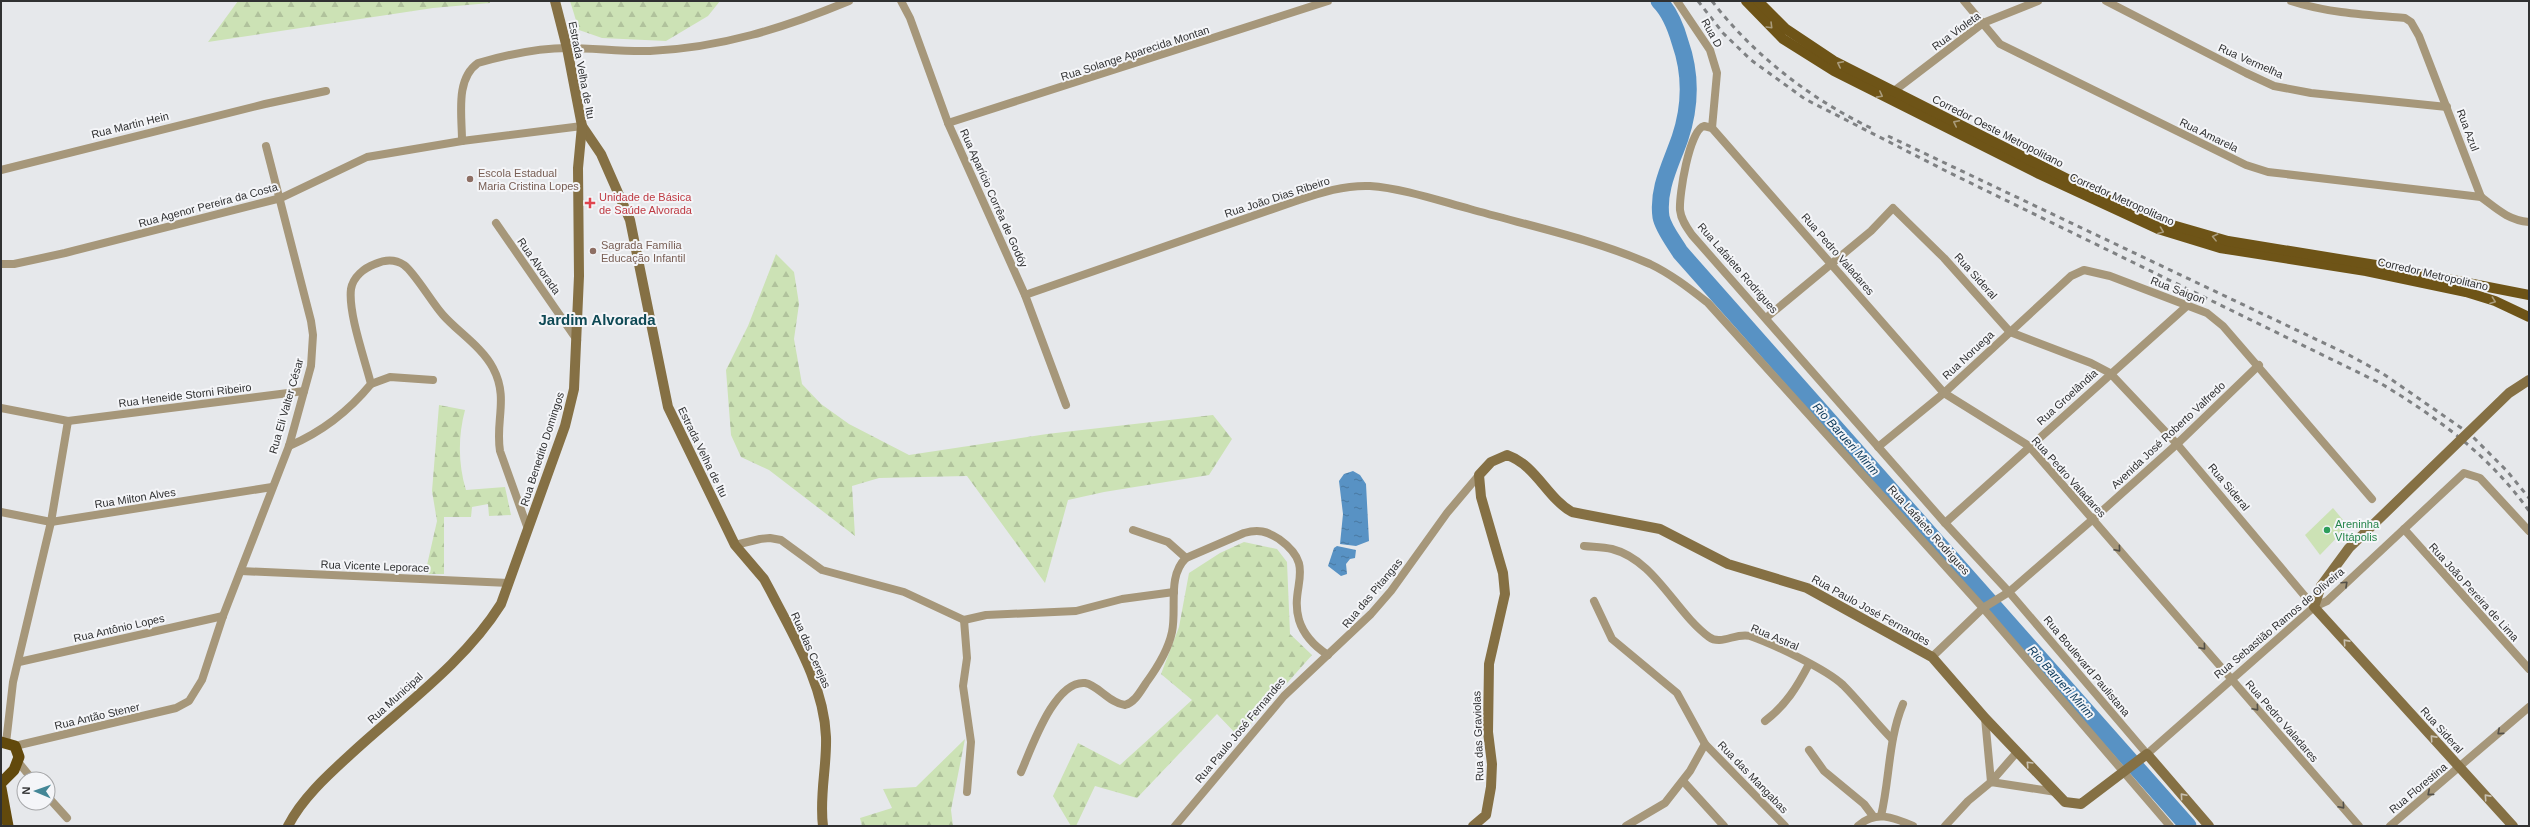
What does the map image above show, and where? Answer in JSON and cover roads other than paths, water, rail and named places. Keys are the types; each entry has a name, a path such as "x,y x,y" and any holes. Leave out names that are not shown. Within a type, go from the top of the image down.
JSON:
{"highway":[{"path":"1,783 19,763 18,752 7,744"},
{"path":"1,788 8,826"}],"main road":[{"name":"Estrada Velha de Itu","path":"555,1 567,48 582,126 601,154 630,220 668,407 735,545"},
{"name":"Corredor Metropolitano","path":"1746,1 1783,39 1834,71 2039,174 2158,230 2220,248 2373,272 2466,292 2495,301 2529,317"},
{"name":"Corredor Oeste Metropolitano","path":"1758,1 1786,29 1834,61 2070,182 2122,206 2162,222 2250,245 2376,265 2529,296"},
{"name":"Rua Benedito Domingos","path":"509,583 565,426 574,389 578,341 578,168 582,126"},
{"path":"2314,607 2321,586 2349,548 2509,392 2529,380"},
{"name":"Rua Paulo José Fernandes","path":"1479,475 1499,457 1507,455 1514,457 1538,479 1562,507 1572,512 1660,528 1728,564 1807,588 1932,657 1985,718 2066,802 2081,804 2127,771"},
{"name":"Rua das Graviolas","path":"1473,826 1486,814 1490,794 1492,764 1488,732 1489,664 1504,594 1503,573 1481,496 1479,475"},
{"name":"Rua das Cerejas","path":"735,545 764,579 814,680 824,719 826,738 821,811 823,826"},
{"name":"Rua Municipal","path":"288,826 301,806 339,766 467,648 491,619 501,604 509,583"},
{"name":"Rua Sideral","path":"2314,607 2513,826"},
{"path":"2145,756 2209,826"},
{"name":"Rua Sebastião Ramos de Oliveira","path":"2127,771 2145,756"}],"street":[{"path":"462,141 462,92 464,80 469,69 478,63 490,59 567,48 649,51 699,47 758,35 805,20 848,1"},
{"name":"Rua Aparício Corrêa de Godóy","path":"901,1 910,18 948,123 1025,296 1066,405"},
{"name":"Rua Solange Aparecida Montan","path":"948,123 1328,1"},
{"name":"Rua D","path":"1677,1 1710,50 1717,73 1712,128"},
{"name":"Rua Amarela","path":"1964,1 2000,44 2246,165 2268,172 2482,196"},
{"name":"Rua Violeta","path":"1894,91 1983,23 2038,1"},
{"name":"Rua Vermelha","path":"2106,1 2246,74 2274,86 2311,93 2447,107"},
{"name":"Rua Azul","path":"2291,1 2346,12 2405,18 2411,22 2447,107 2482,196 2502,214 2518,221 2529,222"},
{"name":"Rua Martin Hein","path":"1,170 265,104 326,91"},
{"name":"Rua Agenor Pereira da Costa","path":"1,264 14,264 65,253 281,198 367,158 462,141 582,126"},
{"name":"Rua Lafaiete Rodrigues","path":"1712,128 1701,127 1692,140 1680,210 1684,223 2006,593"},
{"name":"Rua Pedro Valadares","path":"1712,128 1944,393 2029,446 2359,826"},
{"name":"Rua Eli Valter César","path":"183,704 192,697 202,680 223,616 289,446 311,366 313,335 281,198 266,146"},
{"name":"Rua João Dias Ribeiro","path":"1025,296 1296,201 1338,188 1356,186 1371,186 1441,202 1579,239 1632,258"},
{"name":"Rua Sideral","path":"1831,264 1871,231 1893,208 1944,258 2010,332 2091,363 2110,373 2177,444 2314,607"},
{"name":"Rua Alvorada","path":"496,223 578,341"},
{"name":"Rua Lafaiete Rodrigues","path":"1632,258 1650,264 1679,281 1708,303 1986,606 2127,771 2170,826"},
{"path":"371,384 354,316 351,288 355,278 362,271 379,262 393,261 405,266 432,303 493,367 503,396 499,442 500,451 528,529"},
{"path":"1766,318 1831,264"},
{"name":"Rua Saigon","path":"2071,276 2084,270 2110,276 2207,313 2223,326 2258,365"},
{"name":"Rua Noruega","path":"1878,447 1944,393 2071,276"},
{"name":"Rua Groelândia","path":"1945,524 2110,373 2188,305"},
{"path":"2258,365 2372,499"},
{"name":"Avenida José Roberto Valfredo","path":"1932,657 1986,606 2006,593 2092,520 2177,444 2258,365"},
{"path":"289,446 325,428 361,396 371,384 390,377 433,380"},
{"name":"Rua Heneide Storni Ribeiro","path":"1,408 68,421 304,391"},
{"path":"7,744 11,696 51,522 68,421"},
{"name":"Rua Sebastião Ramos de Oliveira","path":"2145,756 2230,679 2314,607 2327,601 2464,473 2480,478 2529,531"},
{"name":"Rua das Pitangas","path":"1328,655 1351,636 1391,591 1434,531 1479,475"},
{"name":"Rua Milton Alves","path":"1,512 51,522 272,487"},
{"name":"Rua João Pereira de Lima","path":"2404,529 2529,669"},
{"path":"1133,530 1168,542 1186,558"},
{"path":"1021,772 1052,705 1067,688 1080,683 1087,683 1118,704 1125,705 1134,699 1165,652 1172,631 1177,569 1186,558 1254,530 1270,533 1293,549 1299,558 1299,618 1304,633 1314,645 1328,655"},
{"path":"735,545 760,539 770,538 781,540 822,570 904,592 964,620 986,615 1076,611 1122,599 1174,592"},
{"name":"Rua Astral","path":"1584,546 1611,549 1635,562 1652,576 1702,631 1714,640 1719,641 1738,635 1747,636 1809,664 1842,684 1892,739"},
{"name":"Rua Vicente Leporace","path":"240,571 509,583"},
{"name":"Rua Boulevard Paulistana","path":"2006,593 2145,756"},
{"name":"Rua das Mangabas","path":"1594,601 1612,639 1676,694 1688,711 1705,744 1785,826"},
{"name":"Rua Antônio Lopes","path":"19,662 223,616"},
{"path":"964,620 967,658 963,686 971,742 967,792"},
{"name":"Rua Paulo José Fernandes","path":"1175,826 1284,696 1328,655"},
{"path":"1765,722 1780,709 1794,692 1809,664"},
{"name":"Rua Antão Stener","path":"7,744 183,704"},
{"path":"1858,826 1877,816 1887,786 1894,724 1903,704"},
{"name":"Rua Florestina","path":"2390,826 2529,707"},
{"path":"1985,718 1991,782"},
{"name":"Rua das Mangabas","path":"1626,826 1665,803 1683,781 1705,744"},
{"path":"1809,750 1824,771 1877,816 1898,820 1913,826"},
{"path":"1945,826 1968,801 1991,782 2017,752"},
{"path":"19,763 26,771"},
{"path":"1683,781 1724,826"},
{"path":"1991,782 2056,792"},
{"path":"56,806 67,818"}],"water":[{"path":"1353,471 1360,475 1366,484 1369,541 1356,546 1340,544 1343,514 1339,481 1344,474"},
{"path":"1337,546 1356,550 1355,558 1350,559 1346,564 1347,574 1341,576 1328,566 1334,548"}],"waterway":[{"name":"Rio Barueri Mirim","path":"1659,1 1672,20 1684,54 1688,77 1688,101 1684,126 1663,187 1660,207 1664,226 1680,252 2188,826"}],"railway":[{"path":"1698,1 1723,33 1751,60 1805,99 1946,171 2380,383 2442,424 2480,455 2514,491 2529,511"},
{"path":"1712,1 1746,40 1785,74 1828,104 1873,129"},
{"path":"1888,136 2347,354 2382,373 2470,434 2507,471 2529,498"}],"place":[{"name":"Escola Estadual Maria Cristina Lopes","path":"470,179"},
{"name":"Unidade de Básica de Saúde Alvorada","path":"590,203"},
{"name":"Sagrada Família Educação Infantil","path":"593,251"},
{"name":"Areninha VItápolis","path":"2327,530"}],"district":[{"name":"Jardim Alvorada","path":"597,319"}]}
